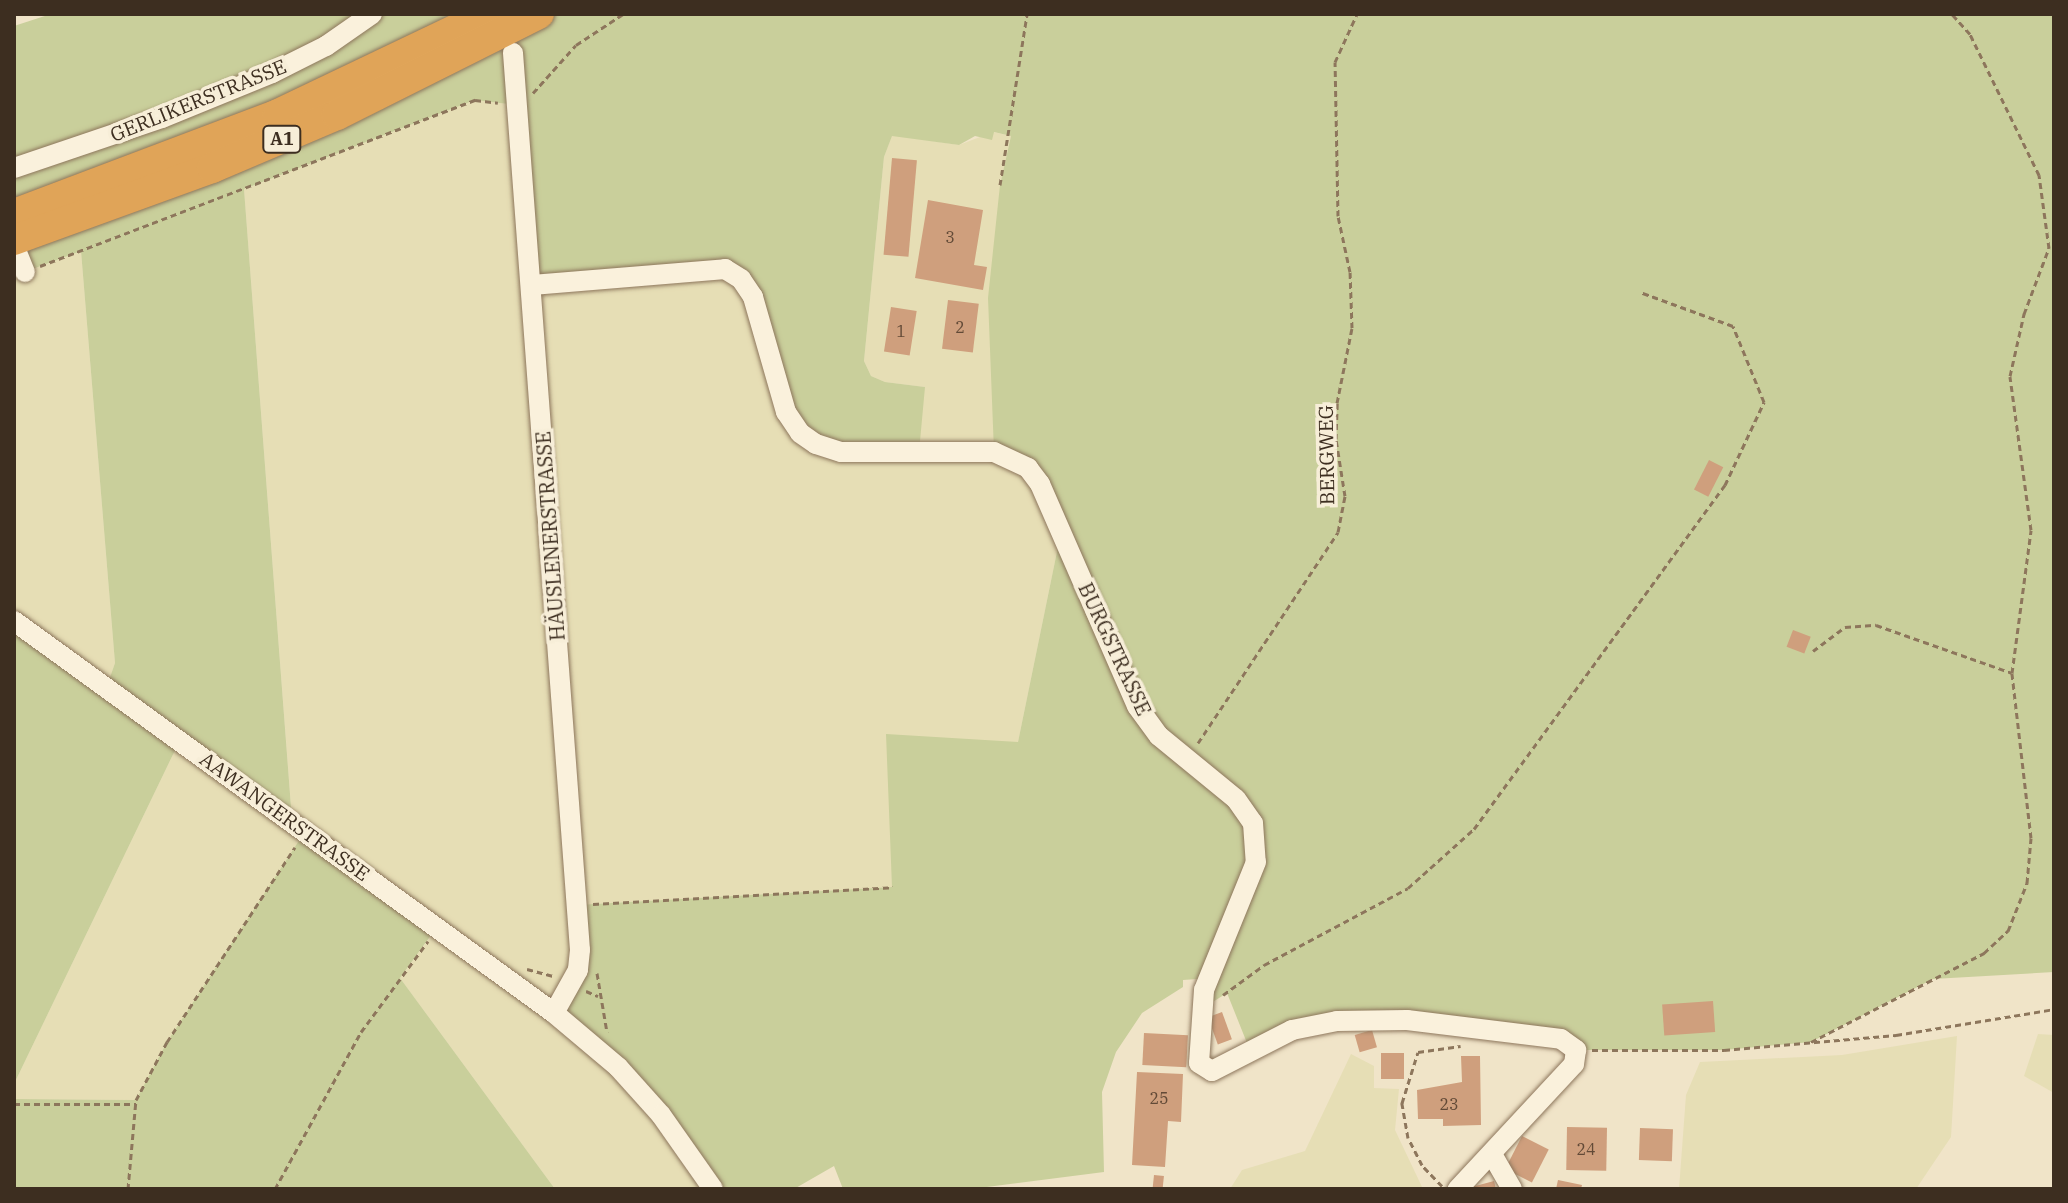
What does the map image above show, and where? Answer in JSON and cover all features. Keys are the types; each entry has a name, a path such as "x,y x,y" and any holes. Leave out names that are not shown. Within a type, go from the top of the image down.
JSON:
{"highway":[{"name":"A1","path":"14,214 278,114 488,14"},
{"name":"A1","path":"14,243 314,125 539,14"}],"street":[{"name":"GERLIKERSTRASSE","path":"14,168 162,118 272,73 326,46 372,14"},
{"name":"HÄUSLENERSTRASSE","path":"513,53 580,950 578,970 554,1013"},
{"path":"14,243 25,272"},
{"name":"BURGSTRASSE","path":"532,285 725,269 741,279 753,297 786,412 816,444 841,452 994,452 1028,468 1040,484 1137,706 1186,760 1236,799 1253,823 1256,862 1200,1010 1199,1063 1212,1071 1292,1030 1337,1021 1407,1020 1548,1037 1561,1039 1576,1050"},
{"name":"AAWANGERSTRASSE","path":"14,621 306,830 554,1013 635,1086 713,1189"},
{"path":"1458,1189 1493,1156 1574,1064 1576,1050"},
{"path":"1493,1156 1512,1189"}],"path":[{"path":"25,272 475,100 517,105 542,86 576,45 623,14"},
{"path":"1000,185 1027,14"},
{"name":"BERGWEG","path":"1186,760 1338,532 1345,496 1337,403 1352,328 1350,272 1338,216 1335,62 1357,14"},
{"path":"1811,1042 1984,953 2008,931 2021,907 2031,838 2012,673 2031,530 2010,376 2024,314 2049,248 2039,175 1970,34 1952,14"},
{"path":"1200,1010 1264,965 1408,888 1474,829 1725,485 1764,402 1733,326 1640,292"},
{"path":"1813,651 1845,627 1876,625 2012,673"},
{"path":"128,1189 136,1104 167,1042 306,830"},
{"path":"601,904 893,887"},
{"path":"592,904 593,919"},
{"path":"275,1189 361,1032 437,927"},
{"path":"596,965 603,1025 611,1040"},
{"path":"1576,1050 1724,1050 1896,1035 2054,1009"},
{"path":"1446,1189 1431,1178 1408,1138 1402,1103 1418,1052 1472,1043"},
{"path":"14,1104 136,1104"}],"shaded area":[{"path":"475,100 517,105 707,267 741,279 786,412 925,387 885,382 871,376 864,361 884,157 892,135 959,145 993,132 1011,136 1000,185 994,452 1012,456 1061,532 1018,742 893,887 578,905 618,1067 713,1189 555,1189 400,978 437,928 167,1042 136,1100 14,1099 14,1084 180,740 292,819 244,189"},
{"path":"81,251 115,663 107,687 14,621 14,276"},
{"path":"2038,1034 2054,1035 2054,1093 2024,1076"},
{"path":"1957,1036 1951,1137 1916,1189 1679,1189 1686,1095 1700,1062 1842,1055"},
{"path":"1351,1054 1374,1066 1374,1088 1399,1089 1395,1130 1423,1189 1230,1189 1242,1170 1305,1151"}],"green space":[{"path":"51,14 2054,14 2054,972 1933,979 1811,1042 1724,1050 1576,1050 1336,1021 1249,1048 1227,993 1200,1010 1204,990 1197,979 1183,980 1183,987 1142,1013 1116,1052 1102,1092 1104,1172 971,1189 843,1189 834,1166 794,1189 713,1189 702,1170 554,1013 564,998 577,905 892,887 886,734 1018,742 1061,532 1040,484 994,452 988,298 1000,185 1011,136 994,132 992,140 975,136 959,145 892,136 884,157 864,361 871,376 885,382 925,387 919,452 841,452 800,433 753,297 725,269 532,285 517,105 475,100 244,189 292,820 180,740 14,1084 14,621 107,686 115,663 81,251 14,276 14,26"},
{"path":"306,830 437,927 400,978 555,1189 14,1189 14,1099 136,1100 167,1042"}],"building":[{"path":"892,158 917,160 908,257 884,255"},
{"path":"928,200 983,210 974,265 987,267 983,290 915,278"},
{"path":"948,300 979,304 973,352 942,349"},
{"path":"891,307 917,311 910,356 884,351"},
{"path":"1709,460 1723,467 1708,497 1694,489"},
{"path":"1793,630 1811,637 1804,654 1787,647"},
{"path":"1713,1001 1715,1032 1664,1035 1662,1005"},
{"path":"1222,1012 1232,1039 1218,1044 1208,1017"},
{"path":"1372,1030 1377,1047 1360,1052 1355,1035"},
{"path":"1144,1033 1188,1035 1186,1067 1142,1065"},
{"path":"1381,1053 1404,1053 1404,1079 1381,1079"},
{"path":"1461,1056 1480,1056 1481,1125 1443,1126 1443,1119 1418,1119 1417,1090 1462,1082"},
{"path":"1137,1072 1183,1074 1181,1122 1168,1121 1165,1167 1132,1165"},
{"path":"1567,1127 1607,1128 1606,1171 1566,1170"},
{"path":"1640,1128 1673,1129 1672,1161 1639,1160"},
{"path":"1522,1136 1549,1150 1532,1183 1505,1169"},
{"path":"1154,1175 1164,1176 1163,1189 1153,1188"},
{"path":"1558,1180 1582,1185 1581,1189 1556,1189"},
{"path":"1494,1181 1496,1189 1468,1189 1468,1188"}]}
